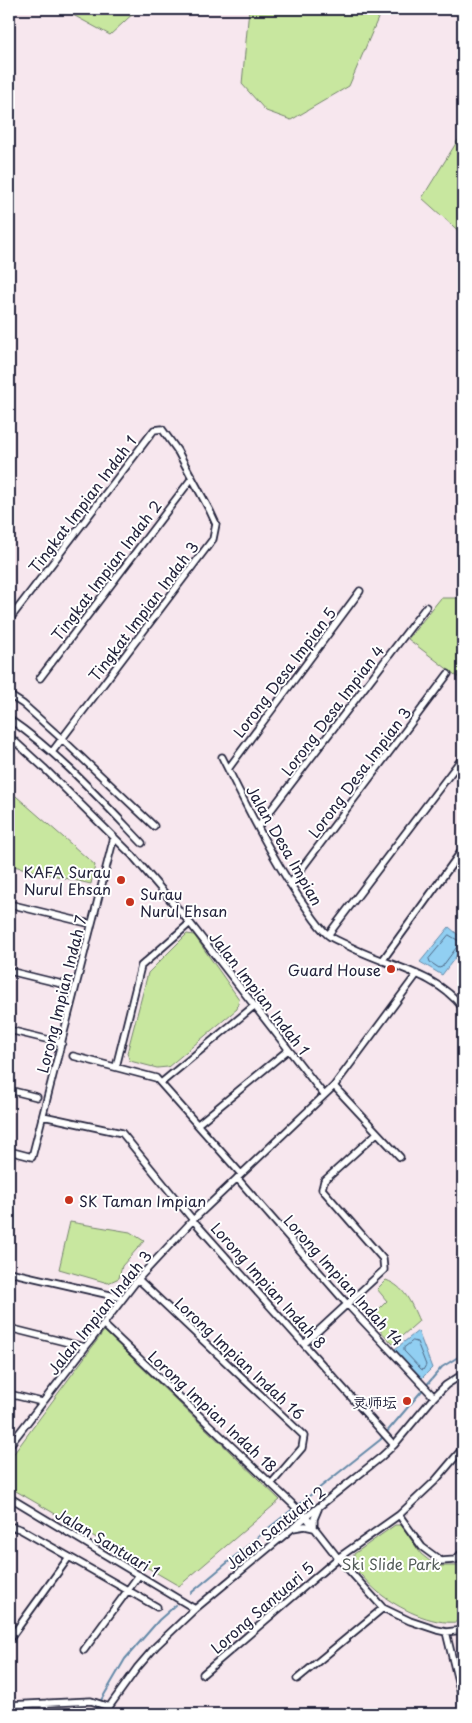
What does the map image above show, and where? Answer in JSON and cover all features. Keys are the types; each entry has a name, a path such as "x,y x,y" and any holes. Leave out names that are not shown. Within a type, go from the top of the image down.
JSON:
{"street":[{"name":"Tingkat Impian Indah 3","path":"52,752 213,539 216,524 177,450 162,429 158,429"},
{"name":"Tingkat Impian Indah 1","path":"9,620 154,430 158,429"},
{"name":"Tingkat Impian Indah 2","path":"40,678 192,478"},
{"name":"Lorong Desa Impian 5","path":"228,769 360,590"},
{"name":"Lorong Desa Impian 4","path":"258,828 426,607"},
{"name":"Lorong Desa Impian 3","path":"290,884 448,674"},
{"path":"9,695 62,739 154,826"},
{"path":"9,719 52,752 100,798 142,843"},
{"name":"Jalan Impian Indah 1","path":"9,736 132,855 190,923 324,1095"},
{"name":"Jalan Desa Impian","path":"222,757 258,828 290,884 315,921 328,935 358,951 417,974 448,991 463,1008"},
{"path":"328,935 463,757"},
{"name":"Lorong Impian Indah 7","path":"9,1151 32,1157 114,836"},
{"path":"382,960 463,850"},
{"path":"9,904 91,924"},
{"path":"116,1067 141,966 190,923"},
{"path":"9,971 62,984"},
{"name":"Jalan Impian Indah 3","path":"9,1446 138,1279 193,1220 334,1086 417,974"},
{"path":"73,1056 156,1078 161,1083 254,1006"},
{"path":"9,1030 62,1043"},
{"path":"198,1124 288,1050"},
{"name":"Lorong Impian Indah 14","path":"161,1083 198,1124 239,1176 347,1304 432,1395"},
{"path":"334,1086 400,1157"},
{"path":"9,1090 37,1097"},
{"name":"Lorong Impian Indah 8","path":"43,1116 122,1133 193,1220 392,1442"},
{"path":"304,1344 384,1270 382,1260 322,1189 324,1181 377,1133"},
{"path":"9,1272 123,1298"},
{"name":"Lorong Impian Indah 16","path":"138,1279 304,1436 302,1448 271,1484"},
{"name":"Lorong Impian Indah 18","path":"103,1324 306,1517 338,1558 383,1608"},
{"path":"9,1328 85,1347"},
{"name":"Jalan Santuari 2","path":"47,1703 91,1701 106,1706 156,1646 195,1608 358,1476 392,1442 432,1395 463,1374"},
{"path":"9,1394 42,1402"},
{"name":"Lorong Santuari 5","path":"203,1674 338,1558 399,1515 435,1482 463,1448"},
{"name":"Jalan Santuari 1","path":"9,1497 195,1608"},
{"path":"291,1529 305,1526 314,1528 314,1519 320,1505"},
{"path":"399,1515 422,1547 441,1560 455,1560 463,1552"},
{"path":"9,1530 13,1527 20,1529 158,1607"},
{"path":"9,1640 69,1557"},
{"path":"84,1650 139,1575"},
{"path":"297,1679 383,1608 410,1621 446,1632 463,1630"},
{"path":"446,1632 463,1702"},
{"path":"9,1705 47,1703"},
{"path":"41,1714 47,1703"}],"green space":[{"path":"62,9 138,9 110,35"},
{"path":"249,9 382,9 349,86 291,120 266,111 242,84"},
{"path":"463,132 463,235 422,198"},
{"path":"441,598 463,598 463,681 408,639"},
{"path":"9,790 95,865 91,884 9,865"},
{"path":"187,934 194,935 239,999 237,1009 168,1067 157,1068 130,1061 127,1053 148,973"},
{"path":"70,1222 130,1232 144,1241 122,1266 119,1278 108,1283 59,1269"},
{"path":"386,1280 403,1291 419,1321 393,1344 369,1319 387,1301 377,1289"},
{"path":"104,1331 280,1500 179,1586 9,1487 9,1460"},
{"name":"Ski Slide Park","path":"395,1525 401,1525 421,1554 436,1566 461,1566 463,1563 463,1621 442,1622 432,1620 391,1602 367,1582 353,1566 354,1554"}],"water":[{"path":"449,927 463,939 463,947 442,975 420,962"},
{"path":"418,1331 432,1368 422,1378 395,1349"}],"waterway":[{"path":"191,1593 270,1527 380,1440 442,1367 463,1354"},
{"path":"93,1714 125,1659 159,1620 176,1605"}],"place":[{"name":"KAFA Surau Nurul Ehsan","path":"121,880"},
{"name":"Surau Nurul Ehsan","path":"130,902"},
{"name":"Guard House","path":"391,969"},
{"name":"SK Taman Impian","path":"69,1200"},
{"name":"灵师坛","path":"407,1401"}]}
